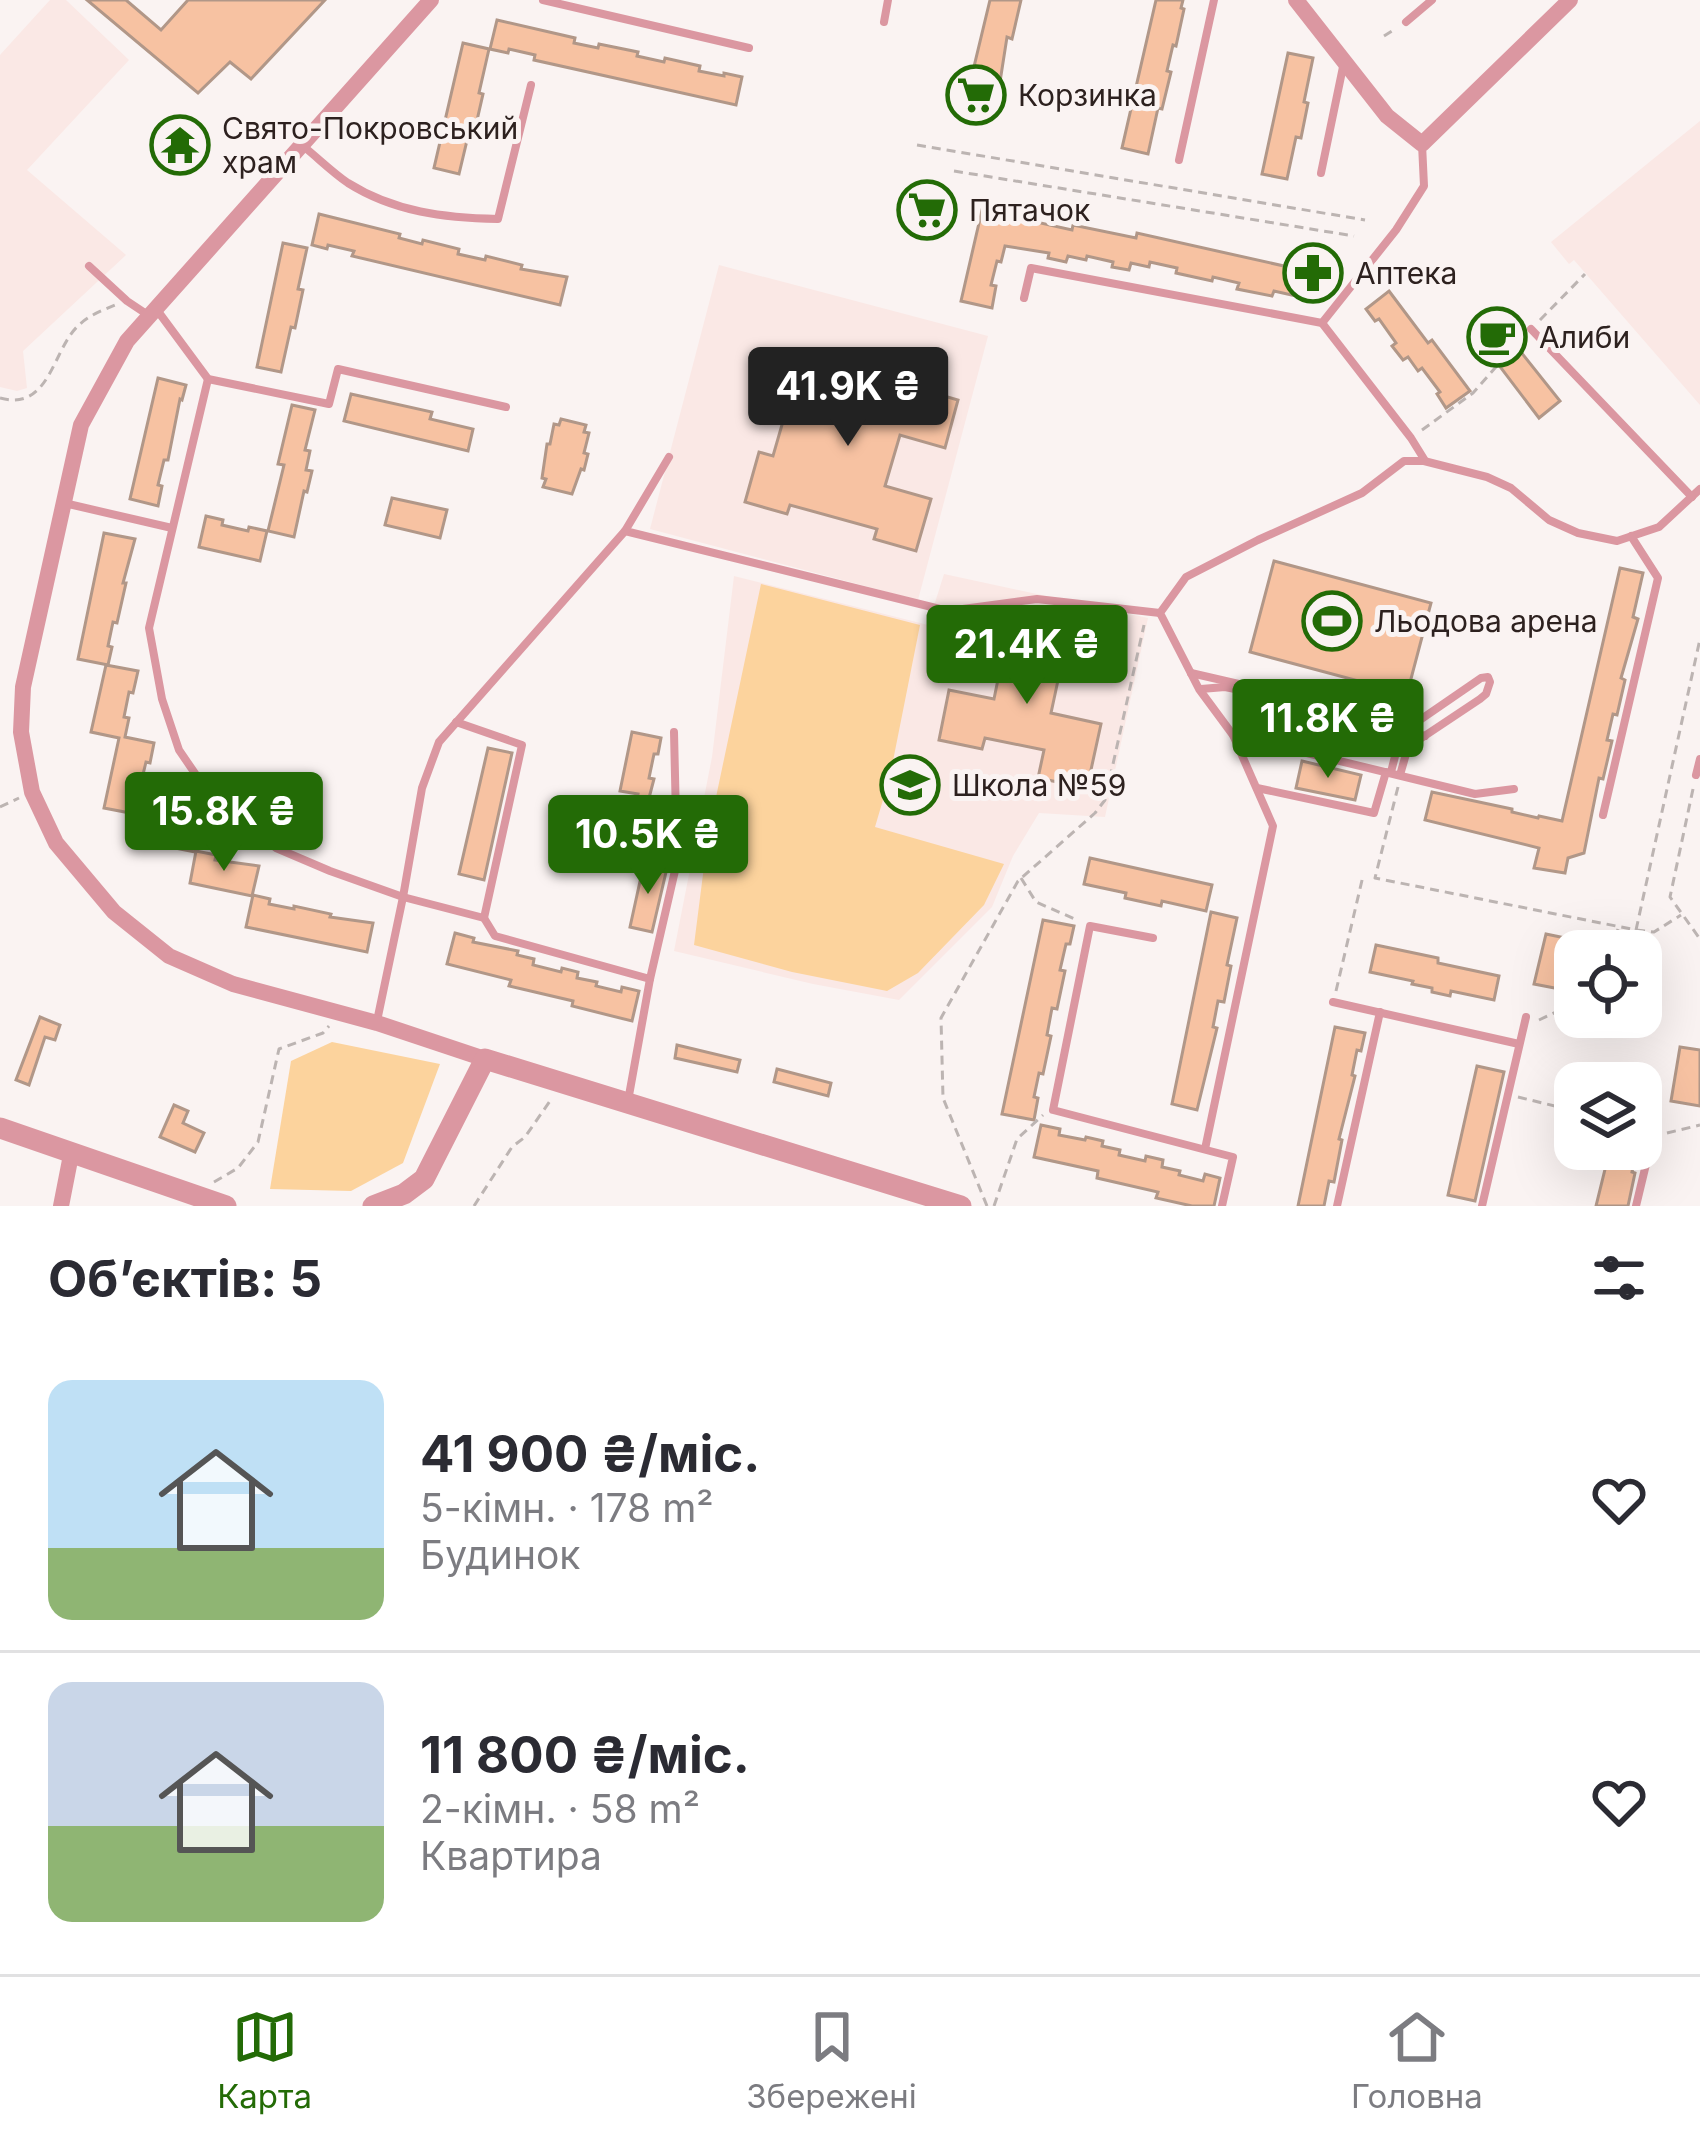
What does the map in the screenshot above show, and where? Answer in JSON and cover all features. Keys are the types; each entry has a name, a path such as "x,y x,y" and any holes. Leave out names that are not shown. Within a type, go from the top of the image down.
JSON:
{"street":[{"path":"431,0 127,340 81,425 23,686 21,732 32,792 56,844 114,912 169,956 233,984 377,1023 961,1206"},
{"path":"1296,0 1387,116 1422,144 1570,0"},
{"path":"373,1206 404,1194 424,1179 485,1059"},
{"path":"0,1128 226,1206"},
{"path":"61,1206 71,1155"}],"lane":[{"path":"543,0 749,48"},
{"path":"884,22 888,0"},
{"path":"1179,160 1214,0"},
{"path":"1406,22 1432,0"},
{"path":"1321,172 1344,61"},
{"path":"302,145 349,183 399,207 449,218 498,218 531,86"},
{"path":"1322,323 1396,230 1424,186 1422,144"},
{"path":"88,266 128,301 153,312 208,379 329,404 338,369 506,407"},
{"path":"1024,298 1031,268 1322,323 1424,460"},
{"path":"1531,329 1692,496"},
{"path":"208,379 148,628 162,699 179,750 205,788 276,848 403,897 484,918"},
{"path":"377,1023 422,788 439,742 625,531 669,457"},
{"path":"1160,613 1186,577 1362,493 1404,460 1424,460 1487,478 1511,488 1550,520 1577,533 1617,541 1659,527 1700,489"},
{"path":"64,503 172,528"},
{"path":"625,531 948,611 1036,599 1160,613"},
{"path":"1603,815 1658,578 1631,536"},
{"path":"1160,613 1199,689 1233,735 1273,826 1204,1149"},
{"path":"1191,673 1414,724"},
{"path":"1256,787 1374,813 1408,747 1480,699 1490,679 1481,678 1401,733 1392,773"},
{"path":"1199,689 1240,690 1425,736"},
{"path":"456,722 522,746 484,918 495,936 650,979"},
{"path":"628,1103 677,862 674,731"},
{"path":"1233,735 1475,794 1514,789"},
{"path":"1696,775 1700,759"},
{"path":"1153,938 1090,926 1053,1110 1233,1157 1222,1206"},
{"path":"1334,1002 1519,1044"},
{"path":"1337,1206 1380,1012"},
{"path":"1482,1206 1524,1022"},
{"path":"1636,1206 1645,1170"}],"path":[{"path":"917,145 1365,220"},
{"path":"954,171 1354,236"},
{"path":"1411,438 1473,394 1585,274"},
{"path":"0,398 21,400 42,387 77,326 101,310 128,301"},
{"path":"991,1206 943,1098 941,1018 1021,878 1106,800 1144,626 1160,613"},
{"path":"1392,773 1375,878 1636,930 1700,639"},
{"path":"1696,775 1670,897 1700,939"},
{"path":"1334,1002 1363,876"},
{"path":"1021,878 1036,902 1090,926"},
{"path":"1657,930 1683,914"},
{"path":"1524,1022 1554,1011"},
{"path":"184,1193 238,1168 258,1142 278,1049 322,1033 339,1014"},
{"path":"1511,1081 1516,1096 1554,1106"},
{"path":"474,1206 554,1096 572,1085"},
{"path":"991,1206 1017,1139 1055,1103"},
{"path":"1662,1134 1700,1125"}],"shaded area":[{"path":"50,0 66,0 129,60 27,170 126,255 23,351 27,388 17,391 0,387 0,55"},
{"path":"1700,121 1700,405 1574,260 1569,264 1551,242"},
{"path":"719,265 988,336 918,600 650,529"},
{"name":"Школа №59","path":"944,574 1148,618 1105,817 1039,813 1013,856 992,907 899,1000 674,951 712,757 734,576 928,625"},
{"path":"761,584 920,625 875,827 1004,864 984,905 918,973 887,991 694,945 708,835"},
{"path":"332,1042 440,1064 403,1163 351,1191 270,1189 291,1061"}],"building":[{"path":"87,0 126,0 161,30 188,0 325,0 251,79 230,62 198,93"},
{"path":"990,0 1021,0 1012,39 1007,37 1000,82 972,75"},
{"path":"1156,0 1183,0 1184,9 1148,154 1122,148"},
{"path":"497,20 575,38 574,43 598,48 599,44 664,62 665,58 700,66 699,71 742,77 736,105 534,60 535,55 509,49 508,53 490,49"},
{"path":"463,43 489,49 475,129 470,128 459,174 434,168"},
{"path":"1288,53 1313,58 1301,138 1296,137 1287,179 1262,174"},
{"path":"189,122 207,136 182,170 163,155"},
{"path":"982,210 1072,230 1073,225 1136,238 1137,233 1324,275 1318,301 1237,289 1239,283 1176,273 1177,268 1150,262 1149,267 1131,263 1129,270 1087,256 1086,260 1068,256 1066,262 1048,258 1049,253 1005,246 991,285 996,286 992,308 961,301"},
{"path":"319,214 422,244 423,240 459,249 458,254 485,260 486,256 522,265 521,269 567,277 560,305 352,256 354,251 312,245"},
{"path":"283,243 307,248 298,289 303,290 281,372 257,367"},
{"path":"1389,291 1470,391 1446,408 1422,368 1418,371 1408,357 1403,360 1379,319 1375,321 1366,309"},
{"path":"1504,314 1520,336 1513,342 1560,401 1539,418 1476,335"},
{"path":"787,350 829,362 826,370 912,394 914,387 958,400 945,448 900,435 885,486 931,499 916,551 874,539 877,529 790,505 787,514 745,502 759,452 773,456 788,404 773,400"},
{"path":"158,378 186,385 158,485 162,486 158,506 130,499"},
{"path":"351,394 432,412 430,419 473,429 468,451 344,421"},
{"path":"292,405 315,410 305,450 310,451 306,470 312,471 294,537 268,531"},
{"path":"561,419 586,425 584,432 589,433 584,470 572,494 543,487 547,444 554,424 559,425"},
{"path":"392,498 447,510 440,538 385,525"},
{"path":"206,516 223,520 222,525 267,531 260,561 199,547"},
{"path":"104,533 135,539 117,623 113,622 108,665 78,659"},
{"path":"1274,561 1431,603 1407,694 1250,652"},
{"path":"1620,568 1643,573 1633,617 1638,619 1584,853 1568,858 1565,873 1534,868 1539,848 1425,820 1432,792 1562,821"},
{"path":"1011,616 1069,629 1051,713 1101,724 1087,788 1038,778 1044,750 985,738 982,749 939,740 949,690 994,699"},
{"path":"106,665 138,671 124,717 129,718 125,737 154,743 140,787 144,789 140,808 201,822 195,852 130,839 135,814 104,808 119,738 91,732"},
{"path":"632,732 661,738 649,778 654,779 649,798 666,802 653,865 624,858 638,794 620,791"},
{"path":"488,748 512,753 484,880 459,874"},
{"path":"1302,761 1361,775 1355,800 1296,788"},
{"path":"196,851 216,855 215,860 259,866 252,896 190,883"},
{"path":"1090,858 1212,885 1206,911 1162,901 1161,906 1084,884"},
{"path":"644,863 667,868 652,932 630,927"},
{"path":"253,895 270,899 269,904 373,923 367,952 246,927"},
{"path":"1211,912 1237,918 1224,1002 1218,1001 1213,1027 1217,1028 1197,1110 1172,1104"},
{"path":"1043,920 1074,926 1060,970 1065,971 1057,1009 1052,1008 1047,1035 1051,1036 1034,1097 1038,1098 1034,1120 1002,1114"},
{"path":"455,933 474,938 473,942 518,951 517,955 534,959 533,965 578,972 577,978 597,982 596,986 639,991 632,1021 447,964"},
{"path":"1546,934 1554,936 1554,988 1534,984"},
{"path":"1376,945 1499,976 1494,1000 1432,992 1413,981 1370,972"},
{"path":"40,1017 60,1025 55,1040 45,1037 29,1085 16,1080"},
{"path":"1335,1027 1365,1033 1361,1051 1357,1050 1334,1182 1329,1181 1324,1206 1298,1206"},
{"path":"677,1045 740,1060 737,1072 675,1058"},
{"path":"1680,1047 1700,1050 1700,1106 1671,1101"},
{"path":"1477,1066 1504,1072 1475,1201 1448,1195"},
{"path":"777,1069 831,1083 828,1096 774,1082"},
{"path":"174,1105 188,1111 183,1123 204,1133 195,1152 160,1137"},
{"path":"1041,1125 1060,1129 1059,1135 1103,1141 1102,1146 1120,1150 1119,1155 1163,1160 1162,1167 1180,1171 1179,1175 1203,1181 1205,1174 1220,1178 1214,1206 1156,1198 1158,1192 1097,1178 1098,1171 1034,1157"},
{"path":"1605,1170 1632,1170 1628,1206 1596,1206"}],"place":[{"name":"Корзинка","path":"976,95"},
{"name":"Свято-Покровський храм","path":"180,145"},
{"name":"Пятачок","path":"927,210"},
{"name":"Аптека","path":"1313,273"},
{"name":"Алиби","path":"1497,337"},
{"name":"Льодова арена","path":"1332,621"},
{"name":"Школа №59","path":"910,785"}]}
